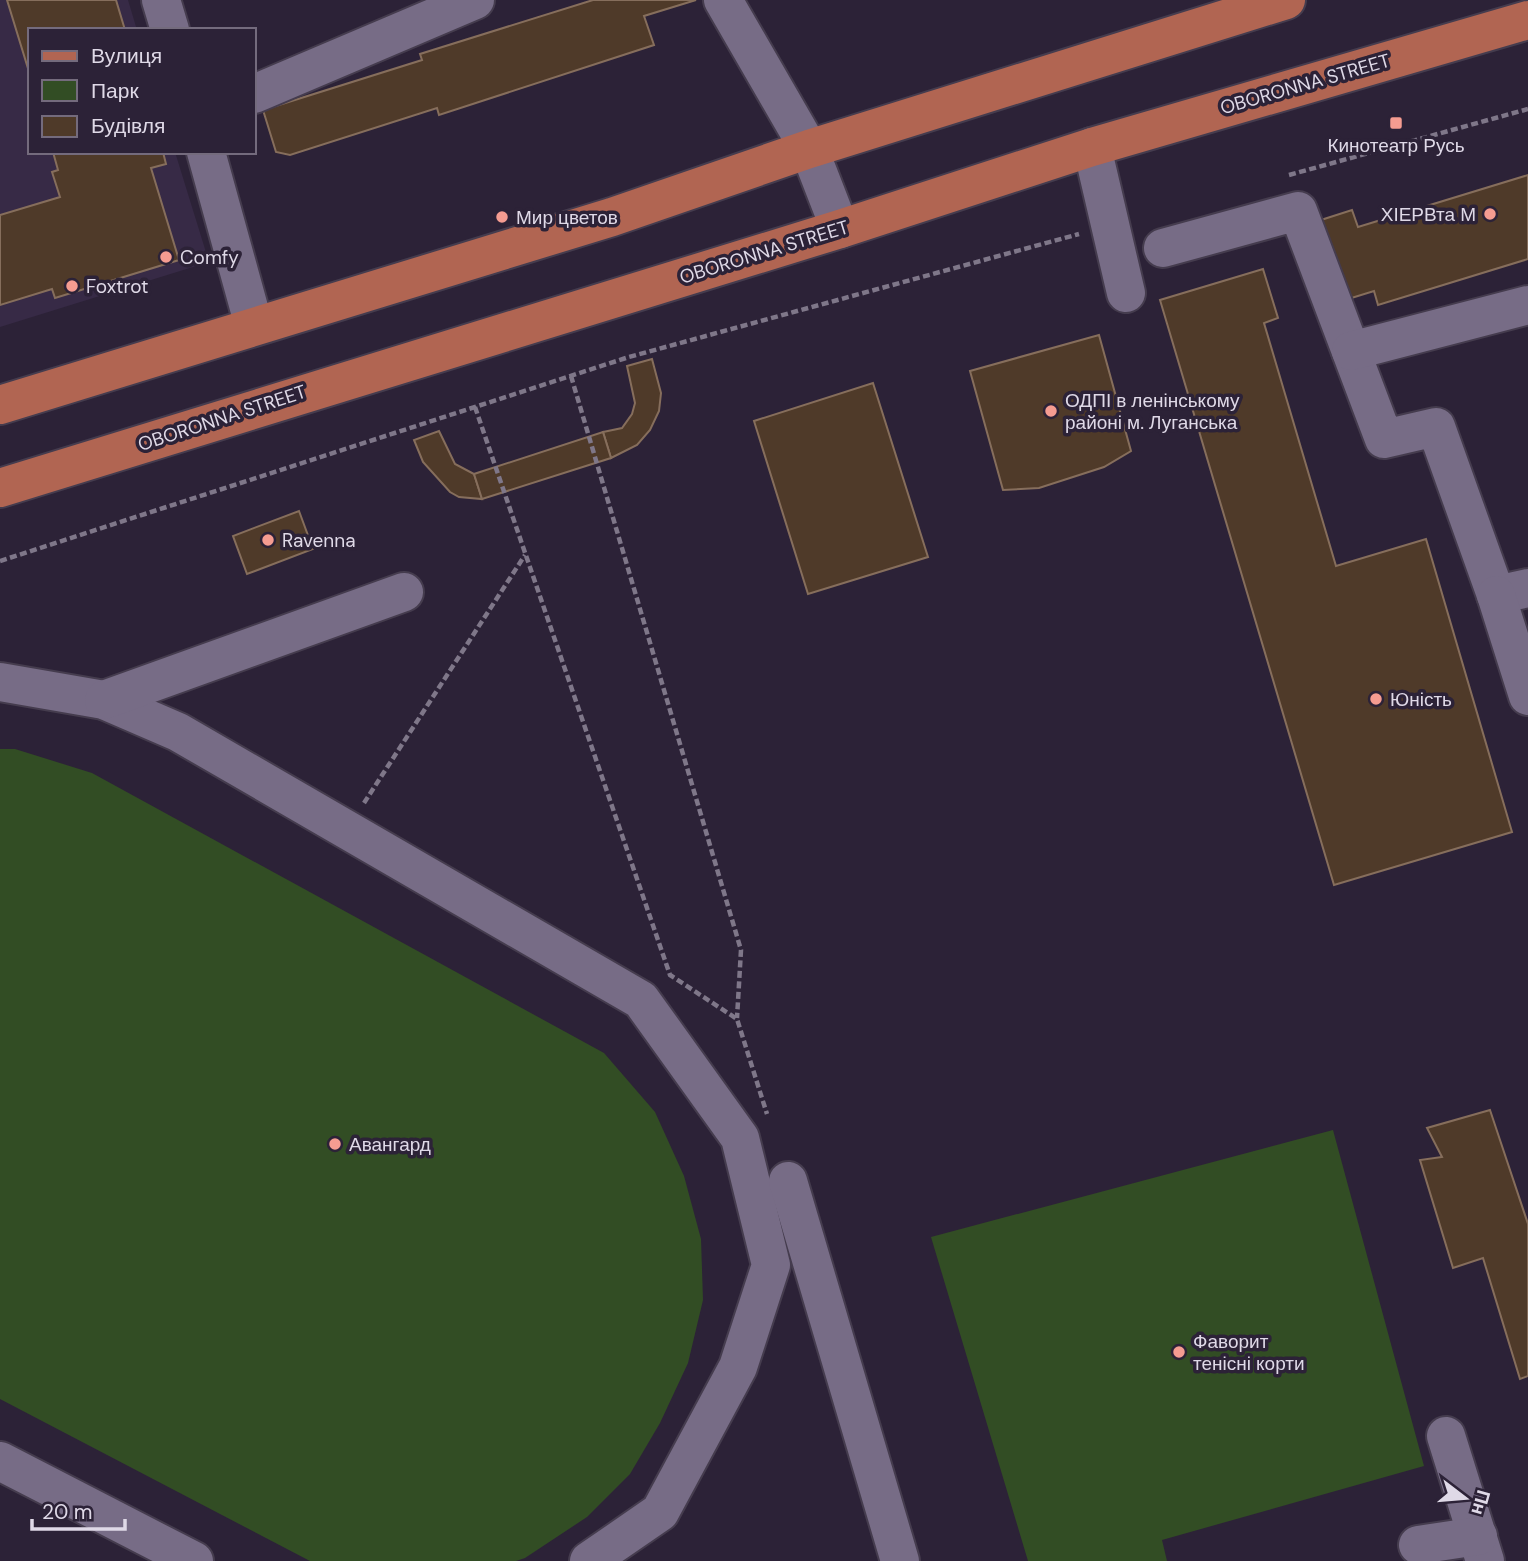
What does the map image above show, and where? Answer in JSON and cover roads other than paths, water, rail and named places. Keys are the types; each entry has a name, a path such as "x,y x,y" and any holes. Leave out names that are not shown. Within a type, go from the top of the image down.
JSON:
{"main road":[{"path":"0,405 612,218 809,149 1286,0"},
{"name":"OBORONNA STREET","path":"0,488 840,229 1092,147 1528,20"}],"street":[{"path":"161,0 169,28"},
{"path":"256,93 475,0"},
{"path":"723,0 809,149 840,229"},
{"path":"1092,147 1126,293"},
{"path":"207,154 254,326"},
{"path":"1163,248 1298,211 1384,439 1436,426 1512,592 1527,689"},
{"path":"1350,351 1528,305"},
{"path":"104,700 404,592"},
{"path":"0,682 104,700 178,732 641,1000 740,1138 771,1265 738,1367 660,1512 589,1561"},
{"path":"788,1181 901,1561"},
{"path":"1418,1545 1481,1549 1446,1436"},
{"path":"0,1461 194,1561"}],"place":[{"name":"Кинотеатр Русь","path":"1396,123"},
{"name":"ХІЕРВта М","path":"1490,214"},
{"name":"Мир цветов","path":"502,217"},
{"name":"Comfy","path":"166,257"},
{"name":"Foxtrot","path":"72,286"},
{"name":"ОДПІ в ленінському районі м. Луганська","path":"1051,411"},
{"name":"Ravenna","path":"268,540"},
{"name":"Юність","path":"1376,699"},
{"name":"Авангард","path":"335,1144"},
{"name":"Фаворит тенісні корти","path":"1179,1352"}]}
